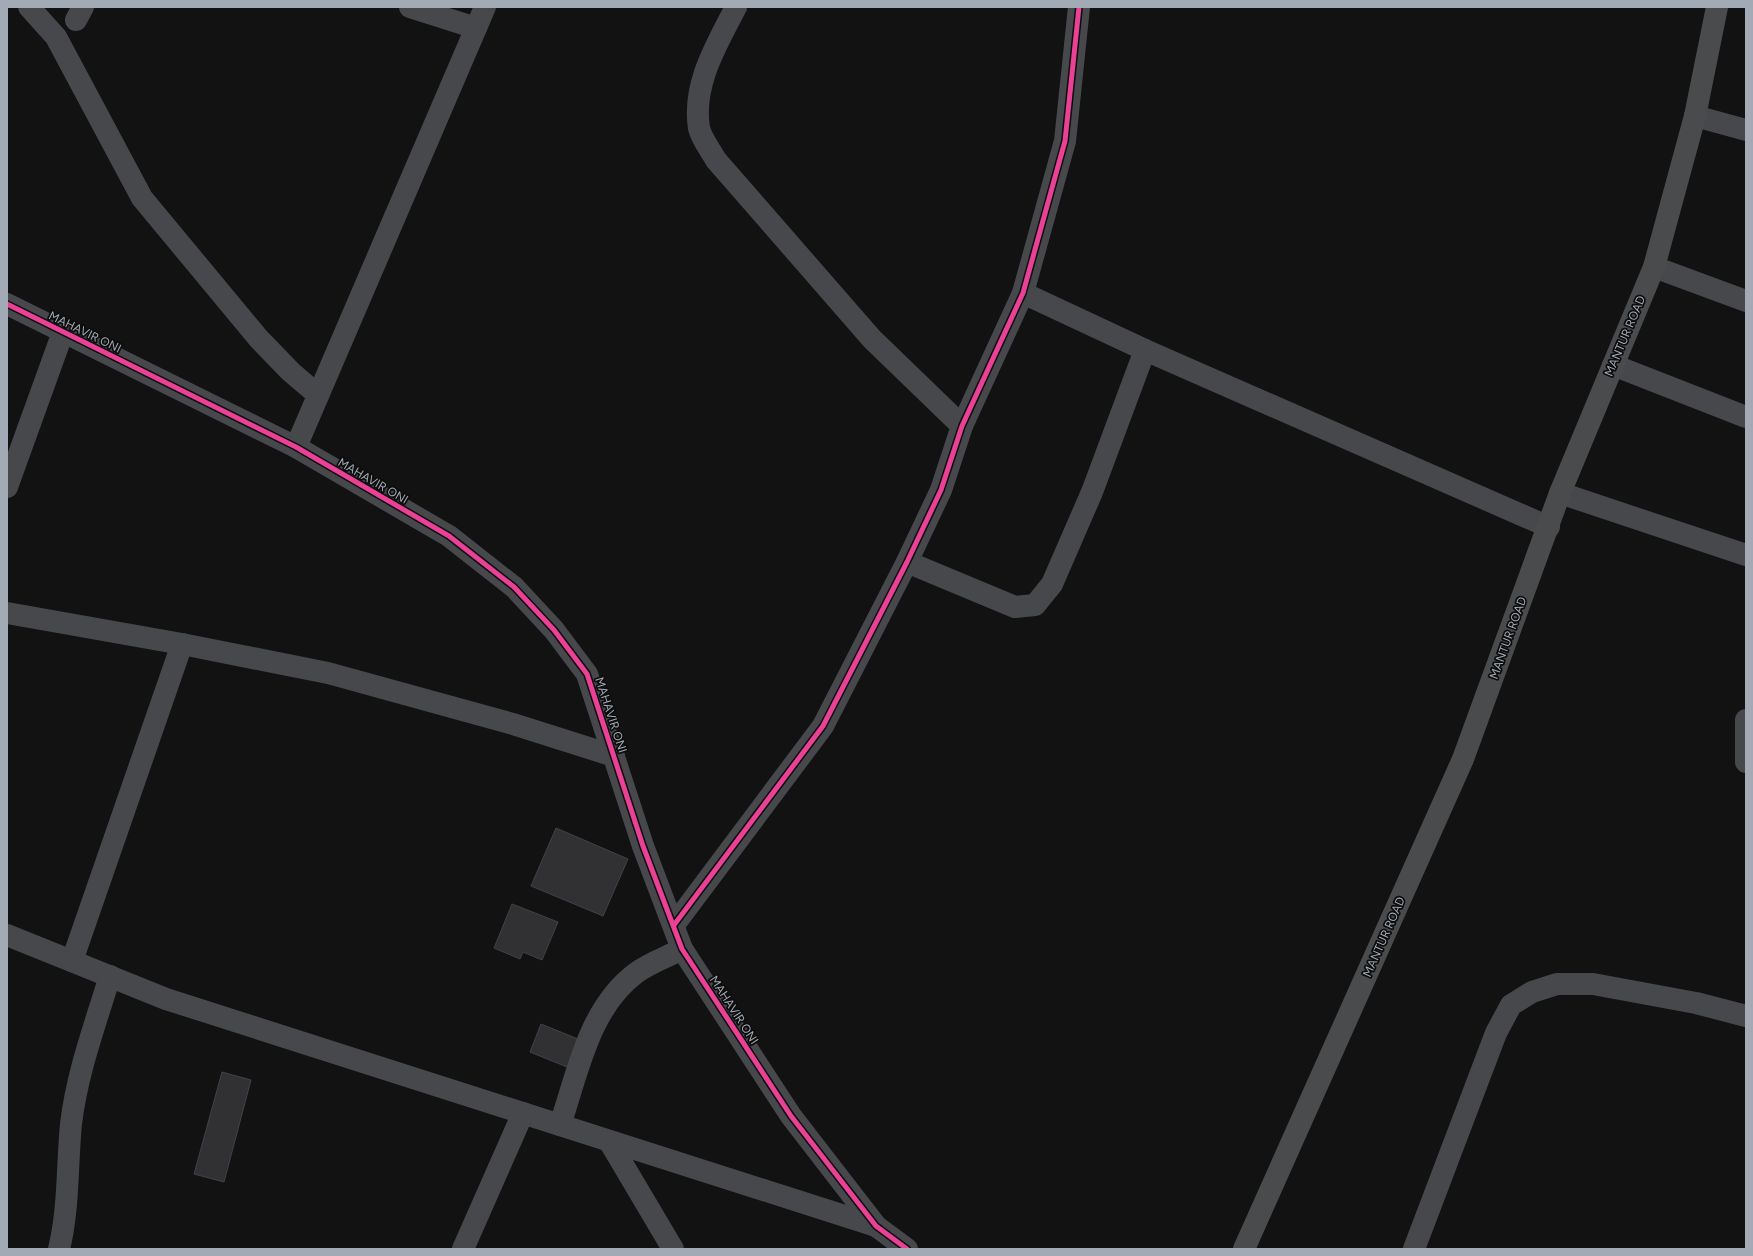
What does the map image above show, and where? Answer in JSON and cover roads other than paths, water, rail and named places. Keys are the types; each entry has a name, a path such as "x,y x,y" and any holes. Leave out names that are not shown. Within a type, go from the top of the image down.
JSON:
{"main road":[{"name":"MANTUR ROAD","path":"1244,1249 1463,759 1549,527 1560,493 1654,267 1695,116 1717,7"}],"street":[{"path":"29,7 56,37 142,198 258,338 291,372 318,395"},
{"path":"410,7 476,28"},
{"path":"296,447 485,7"},
{"path":"736,7 711,56 698,93 699,129 716,160 872,339 962,426"},
{"path":"674,925 823,726 907,562 941,490 962,426 1023,293 1065,141 1079,7"},
{"path":"1695,116 1746,130"},
{"path":"1654,267 1746,300"},
{"path":"1023,293 1145,350 1549,527"},
{"name":"MAHAVIR ONI","path":"7,304 296,447 449,536 514,587 554,630 587,674 643,846 682,949 792,1116 876,1226 907,1249"},
{"path":"7,487 63,332"},
{"path":"907,562 1015,607 1034,605 1052,584 1092,492 1145,350"},
{"path":"1613,365 1746,417"},
{"path":"1560,493 1746,555"},
{"path":"7,613 182,644 328,673 513,724 614,756"},
{"path":"72,961 182,644"},
{"path":"1746,720 1746,762"},
{"path":"7,934 166,999 876,1226"},
{"path":"560,1125 593,1027 608,1001 636,973 682,949"},
{"path":"59,1249 68,1188 72,1124 78,1080 110,976"},
{"path":"1414,1249 1496,1033 1511,1005 1532,992 1556,984 1593,984 1696,1003 1746,1016"},
{"path":"463,1249 523,1113"},
{"path":"609,1141 673,1249"}]}
